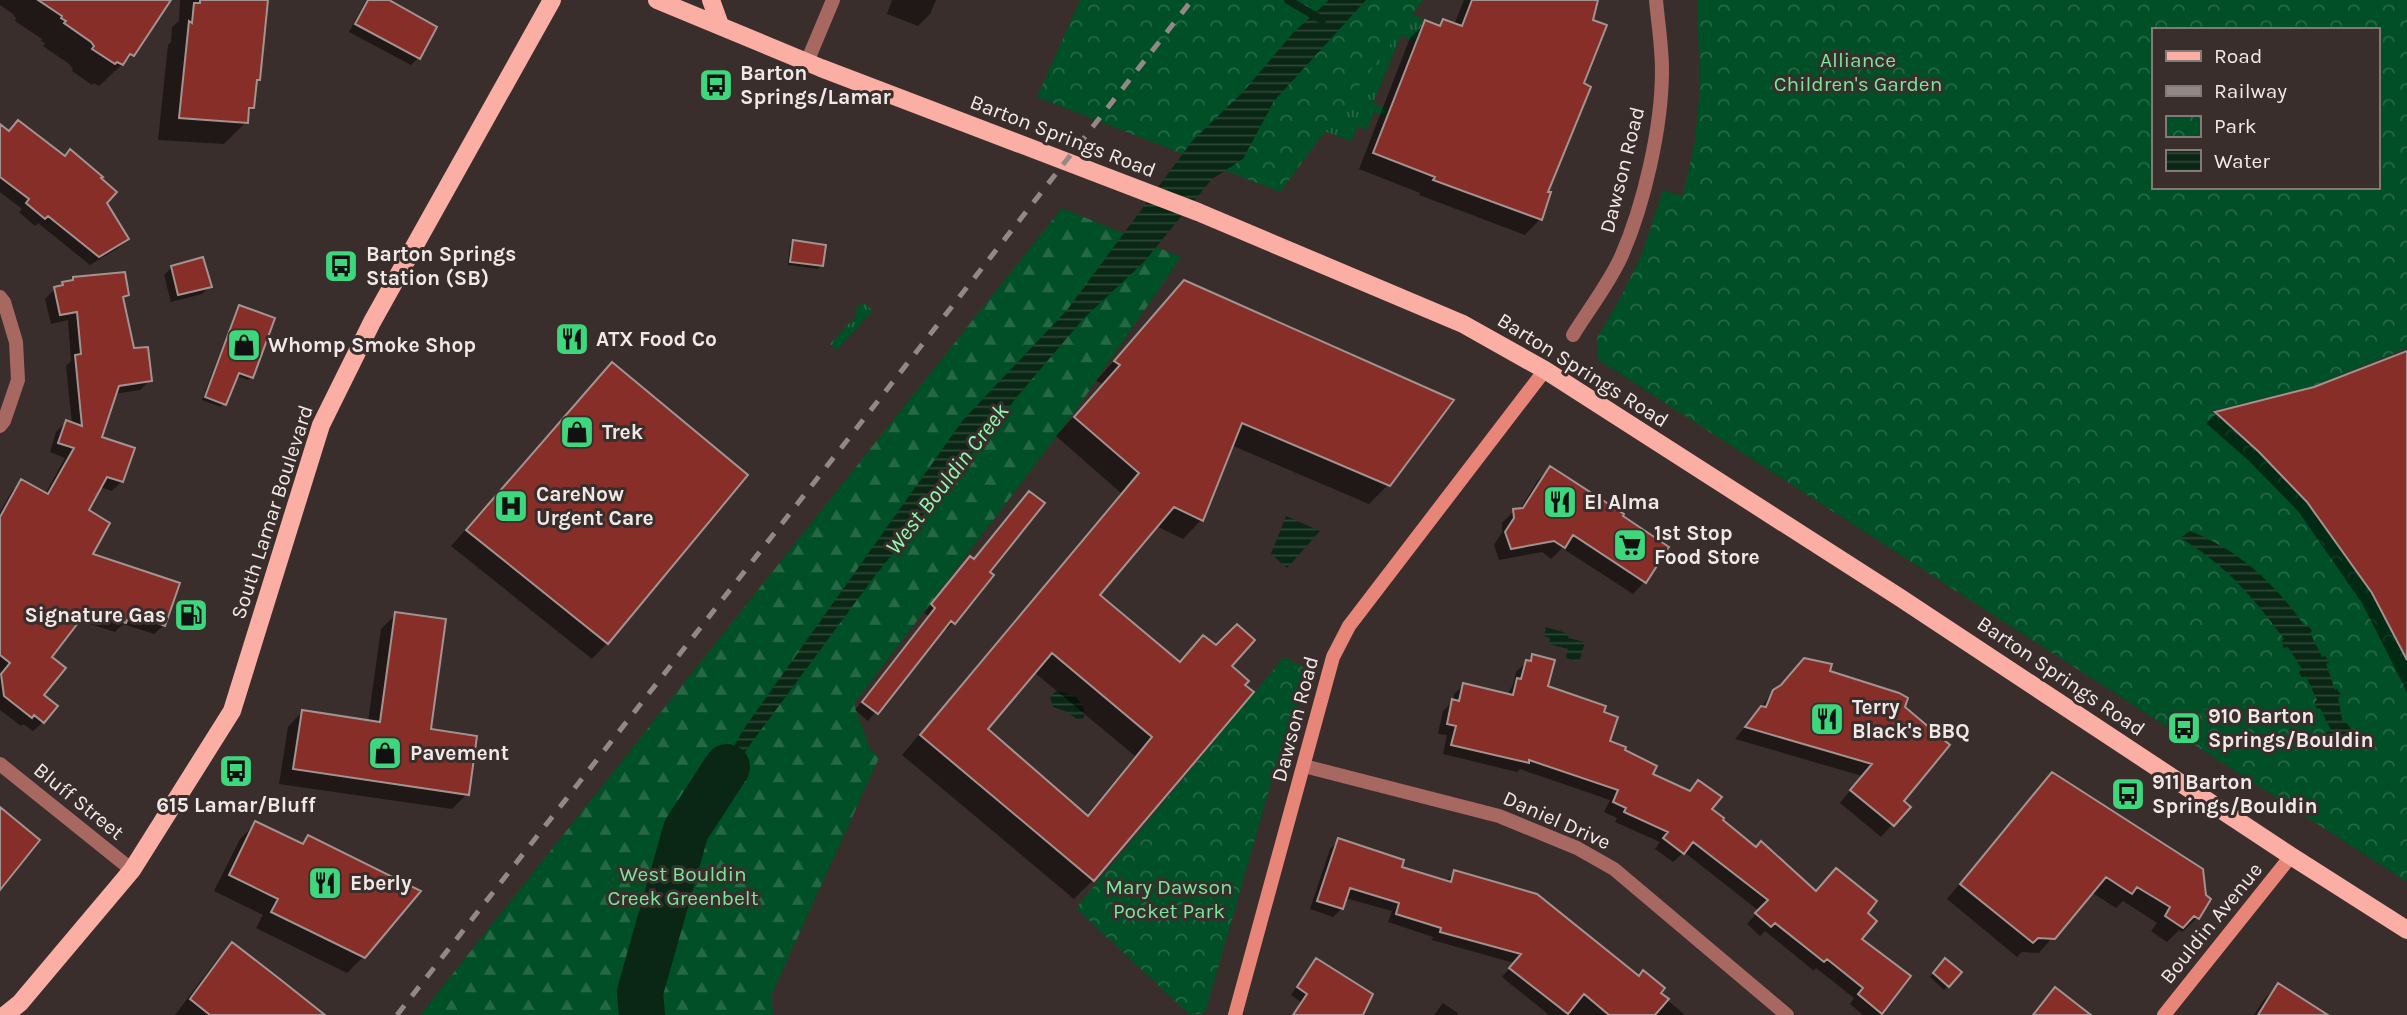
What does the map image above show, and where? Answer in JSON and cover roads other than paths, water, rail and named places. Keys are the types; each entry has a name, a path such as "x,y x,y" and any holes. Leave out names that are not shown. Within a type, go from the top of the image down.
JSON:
{"main road":[{"name":"South Lamar Boulevard","path":"5,1015 20,1003 132,870 232,710 321,425 372,322 552,0"},
{"name":"Barton Springs Road","path":"657,0 807,62 1198,212 1463,324 1545,370 1890,590 2407,930"},
{"path":"711,0 720,25"}],"street":[{"path":"807,62 833,0"},
{"name":"Dawson Road","path":"1573,335 1620,259 1633,228 1653,153 1662,69 1656,0"},
{"path":"0,297 16,342 18,380 0,426"},
{"name":"Dawson Road","path":"1235,1015 1333,657 1349,626 1545,370"},
{"name":"Bluff Street","path":"0,764 132,870"},
{"name":"Daniel Drive","path":"1304,766 1499,816 1577,848 1614,869 1787,1015"},
{"name":"Bouldin Avenue","path":"2164,1015 2291,856"}],"water":[{"path":"1329,0 1366,0 1274,101 1243,159 1212,179 1143,263 1084,318 1016,398 874,577 685,833 743,730 963,420 1067,310 1193,140 1243,92 1293,33"},
{"path":"1286,516 1320,531 1287,568 1271,554"},
{"path":"2190,531 2240,558 2269,583 2305,627 2308,625 2322,657 2325,656 2329,662 2326,664 2335,690 2341,695 2338,698 2343,723 2346,722 2351,729 2346,731 2347,743 2336,749 2334,739 2330,739 2326,733 2331,730 2320,708 2317,709 2314,703 2317,700 2306,676 2302,678 2299,672 2302,669 2288,647 2284,648 2281,642 2284,639 2262,610 2225,570 2180,538"},
{"path":"1546,627 1569,634 1568,638 1585,642 1579,662 1566,658 1568,649 1549,644 1550,638 1544,636"},
{"path":"1056,691 1076,696 1084,709 1084,718 1077,719 1053,707 1050,697"}],"waterway":[{"path":"1288,0 1322,20"},
{"name":"West Bouldin Creek","path":"642,1015 640,992 686,830 727,767"}],"railway":[{"path":"397,1015 1192,0"}],"place":[{"name":"Barton Springs/Lamar","path":"716,85"},
{"name":"Barton Springs Station (SB)","path":"341,266"},
{"name":"ATX Food Co","path":"572,339"},
{"name":"Whomp Smoke Shop","path":"244,345"},
{"name":"Trek","path":"577,432"},
{"name":"El Alma","path":"1560,502"},
{"name":"CareNow Urgent Care","path":"511,506"},
{"name":"1st Stop Food Store","path":"1630,545"},
{"name":"Signature Gas","path":"191,615"},
{"name":"Terry Black's BBQ","path":"1827,719"},
{"name":"910 Barton Springs/Bouldin","path":"2184,728"},
{"name":"Pavement","path":"385,753"},
{"name":"615 Lamar/Bluff","path":"236,771"},
{"name":"911 Barton Springs/Bouldin","path":"2128,794"},
{"name":"Eberly","path":"325,883"}],"park label":[{"name":"Alliance Children's Garden","path":"1858,72"},
{"name":"West Bouldin Creek Greenbelt","path":"683,886"},
{"name":"Mary Dawson Pocket Park","path":"1169,899"}]}
